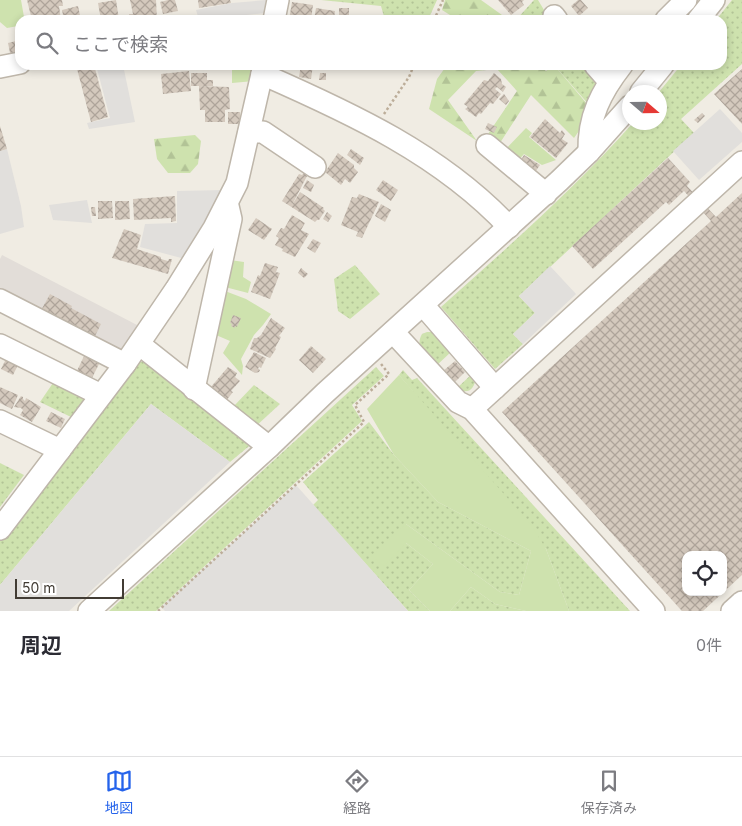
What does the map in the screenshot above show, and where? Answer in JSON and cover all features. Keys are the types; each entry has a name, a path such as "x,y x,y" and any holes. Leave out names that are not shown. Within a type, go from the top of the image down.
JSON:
{"street":[{"path":"275,15 278,0"},
{"path":"671,15 686,0"},
{"path":"702,15 714,0"},
{"path":"0,67 15,64"},
{"path":"0,529 139,344 176,288 227,204 236,183 263,70"},
{"path":"265,70 376,128 460,181 509,227"},
{"path":"647,85 659,70"},
{"path":"589,152 591,122 615,73"},
{"path":"89,611 546,194 589,152 622,115"},
{"path":"249,132 262,132 316,167"},
{"path":"487,145 546,194"},
{"path":"472,409 742,162"},
{"path":"194,388 230,219 227,204"},
{"path":"0,300 125,364"},
{"path":"423,305 495,388"},
{"path":"393,332 458,402 472,409 654,611"},
{"path":"139,344 269,447"},
{"path":"0,345 101,395"},
{"path":"0,421 60,450"},
{"path":"732,611 742,602"}],"path":[{"path":"436,15 442,0"},
{"path":"376,128 412,70"},
{"path":"158,611 364,422 355,405 390,374 378,361"}],"shaded area":[{"path":"266,0 265,13 198,15 196,10 232,3"},
{"path":"97,70 124,70 135,122 89,129 87,123 110,118"},
{"path":"720,109 742,133 742,142 699,180 673,151"},
{"path":"7,149 21,206 24,227 0,234 0,151"},
{"path":"224,190 185,259 140,247 145,224 177,223 177,191"},
{"path":"87,200 92,223 53,220 49,205"},
{"path":"2,255 139,326 119,356 0,294 0,259"},
{"path":"550,266 576,294 523,344 513,334 535,313 519,296"},
{"path":"151,404 230,462 69,611 0,611 0,585"},
{"path":"296,485 408,611 165,611 161,607"}],"green space":[{"path":"0,0 21,0 24,15 15,15 15,27 7,28 0,22"},
{"path":"321,0 437,0 430,15 384,15 381,6"},
{"path":"445,0 481,0 502,15 450,15 442,10"},
{"path":"534,0 538,0 547,15 520,15"},
{"path":"732,0 742,0 742,64 681,119 694,133 519,296 535,313 513,334 523,344 495,369 441,307 564,195 627,130 667,130 667,85 665,85 677,70 727,70 727,15 720,15"},
{"path":"232,70 256,70 254,81 232,83"},
{"path":"443,70 486,70 476,71 448,100 477,141 429,109 437,79"},
{"path":"498,70 558,70 593,111 574,138 531,95 498,146 486,137 517,91"},
{"path":"558,70 591,70 601,81 590,106"},
{"path":"526,128 532,133 529,137 556,160 542,165 524,154 516,163 504,151"},
{"path":"195,135 201,141 198,164 190,173 168,173 157,159 154,139"},
{"path":"230,260 244,262 243,277 251,282 248,293 225,287"},
{"path":"355,265 380,294 350,319 338,311 334,279"},
{"path":"225,291 246,299 271,314 254,335 241,359 243,366 242,375 223,353 230,341 216,335"},
{"path":"433,332 452,351 436,366 421,348 420,339 422,334"},
{"path":"150,360 254,442 230,462 151,404 0,585 0,538 135,363"},
{"path":"376,367 384,376 352,405 362,421 156,611 109,611"},
{"path":"403,370 412,380 417,378 630,611 569,611 546,549 399,375"},
{"path":"473,373 476,377 474,385 470,390 456,389"},
{"path":"399,375 532,526 546,549 569,611 526,611 495,604 471,587 450,611 430,611 409,590 433,564 406,543 384,566 371,556 406,524 500,592 519,595 531,551 438,502 394,455 367,409"},
{"path":"55,380 90,395 73,418 40,402"},
{"path":"254,385 280,404 255,427 232,408"},
{"path":"369,422 394,455 438,502 531,551 519,595 500,592 406,524 406,543 433,564 409,590 430,611 408,611 313,505 318,500 303,482"},
{"path":"0,463 24,475 0,507"},
{"path":"471,587 495,604 526,611 450,611"}],"building":[{"path":"27,0 62,0 63,6 59,6 60,15 31,15"},
{"path":"116,0 118,15 100,15 98,3"},
{"path":"130,0 156,0 157,15 129,14 133,14"},
{"path":"175,0 178,11 163,14 160,2"},
{"path":"198,0 230,0 231,3 199,8"},
{"path":"498,0 524,0 522,2 524,5 511,15"},
{"path":"578,0 581,0 588,8 578,15 571,6"},
{"path":"292,2 313,5 312,15 290,15"},
{"path":"78,6 80,15 63,15 62,10"},
{"path":"316,8 335,11 335,15 315,15"},
{"path":"339,8 349,8 349,15 339,15"},
{"path":"15,41 15,56 11,57 8,43"},
{"path":"742,69 742,124 714,94"},
{"path":"77,70 95,70 108,117 91,122"},
{"path":"300,70 312,70 311,79 299,77"},
{"path":"189,71 191,91 163,94 161,74"},
{"path":"191,73 207,73 207,80 213,80 213,86 191,86"},
{"path":"320,73 326,73 326,80 319,80"},
{"path":"494,73 506,87 503,92 497,87 495,89 501,94 493,104 490,103 476,117 465,109 468,107 464,104 484,80 488,81"},
{"path":"199,86 229,87 230,109 225,110 225,122 205,122 205,110 200,110"},
{"path":"504,94 509,101 506,105 499,99"},
{"path":"228,112 240,112 240,124 228,124"},
{"path":"702,113 705,116 698,123 694,120"},
{"path":"545,119 560,133 562,130 565,134 562,139 568,143 556,158 530,137"},
{"path":"488,123 497,127 494,133 485,129"},
{"path":"0,126 7,149 0,151"},
{"path":"351,149 364,158 360,165 347,155"},
{"path":"338,153 354,165 358,172 350,183 345,179 341,185 325,172"},
{"path":"524,155 540,165 533,175 518,165"},
{"path":"668,158 690,182 687,186 716,217 742,193 742,575 727,589 727,551 682,551 682,596 719,596 703,611 682,611 502,412 711,221 684,191 669,205 666,202 593,269 572,246"},
{"path":"304,173 307,176 292,205 300,192 324,208 325,211 319,220 315,222 282,201 299,174 302,175"},
{"path":"307,180 314,185 311,192 303,188"},
{"path":"383,180 398,190 391,201 376,190"},
{"path":"359,194 379,202 362,238 356,236 358,232 341,225 352,197 357,198"},
{"path":"175,196 176,221 171,222 171,218 134,220 133,199"},
{"path":"98,201 112,201 113,218 98,219"},
{"path":"115,201 129,201 130,219 115,220"},
{"path":"381,204 391,210 385,222 375,216"},
{"path":"91,207 95,207 96,216 92,216"},
{"path":"327,212 332,216 328,222 323,219"},
{"path":"292,215 305,223 301,230 309,234 295,257 282,251 283,249 275,245 279,238 276,236 281,228 284,229"},
{"path":"256,218 272,229 264,240 248,230"},
{"path":"124,229 141,235 137,249 168,261 172,259 168,274 112,258"},
{"path":"313,239 321,243 315,253 307,248"},
{"path":"265,263 278,267 276,272 280,273 270,299 251,292"},
{"path":"301,268 308,274 304,278 298,273"},
{"path":"50,294 101,324 93,340 39,314"},
{"path":"233,315 241,318 235,328 230,323"},
{"path":"271,318 285,328 279,336 281,337 270,358 250,349 254,338 261,335"},
{"path":"311,346 326,359 313,373 299,360"},
{"path":"254,352 266,358 261,368 259,367 258,369 260,370 259,372 255,373 245,367"},
{"path":"85,354 100,362 90,382 75,375"},
{"path":"7,357 19,363 13,375 1,369"},
{"path":"455,361 465,372 454,383 443,371"},
{"path":"228,367 237,373 235,377 240,381 231,391 233,392 226,401 210,388"},
{"path":"0,387 18,395 12,409 0,403"},
{"path":"21,396 25,401 26,398 41,407 32,422 20,415 23,410 21,408 14,407"},
{"path":"51,412 65,419 61,428 46,421"}]}
